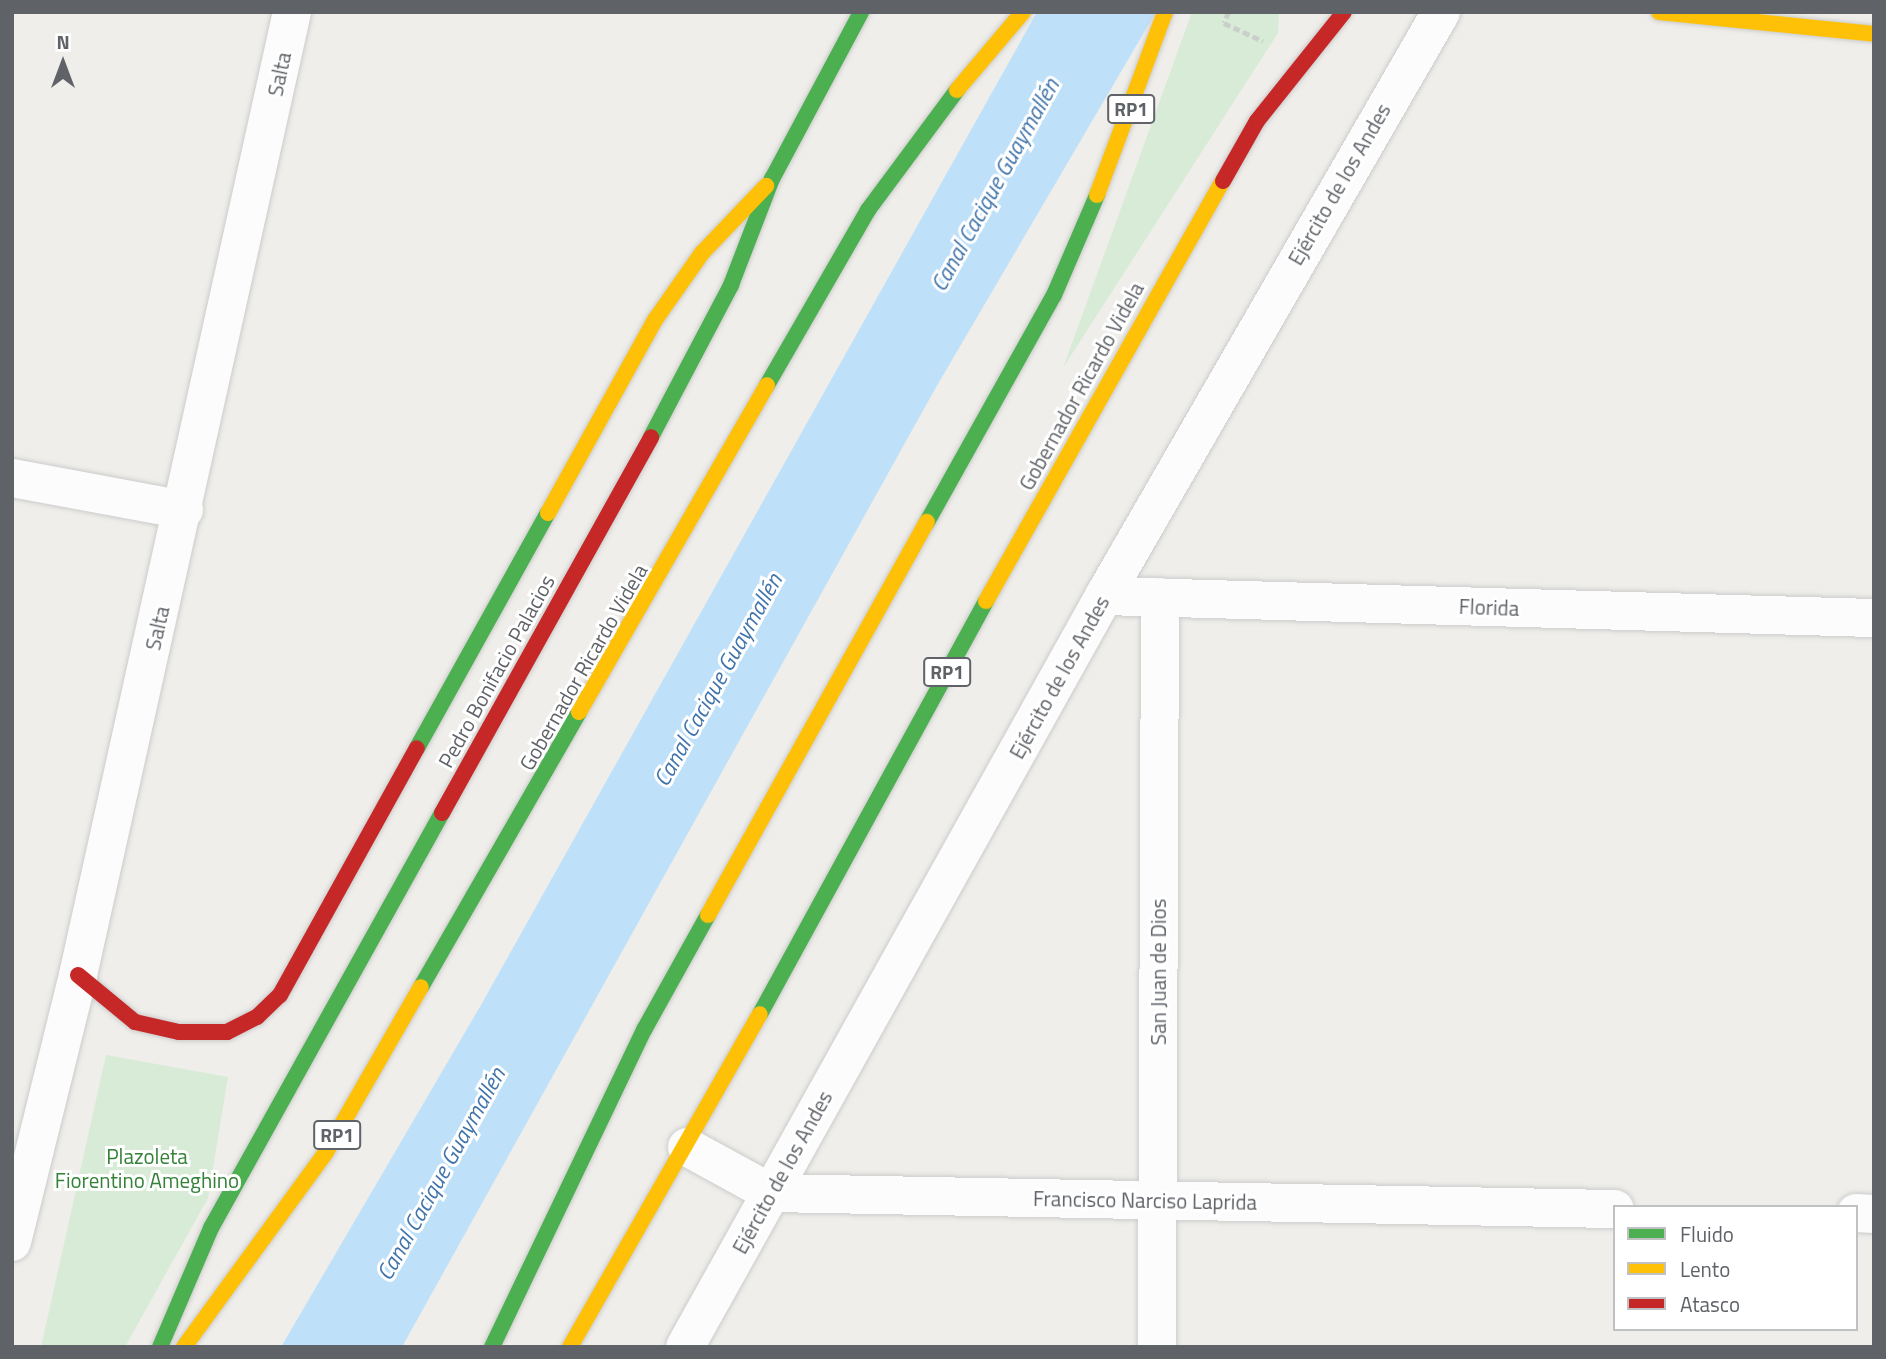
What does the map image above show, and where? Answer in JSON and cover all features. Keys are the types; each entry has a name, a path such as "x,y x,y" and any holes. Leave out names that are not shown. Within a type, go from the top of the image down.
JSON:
{"main road":[{"name":"Pedro Bonifacio Palacios","path":"160,1347 211,1228 667,408 741,263 772,179 861,12"},
{"name":"Gobernador Ricardo Videla","path":"184,1347 326,1152 868,210 929,123 1023,12"},
{"name":"RP1","path":"492,1347 644,1030 1054,295 1094,205 1165,12"},
{"name":"Gobernador Ricardo Videla","path":"570,1347 687,1147 1090,410 1250,133 1303,58 1344,12"},
{"path":"1658,12 1874,34"},
{"path":"78,975 135,1022 179,1032 227,1032 257,1017 280,995 655,320 702,253 772,179"}],"street":[{"name":"Salta","path":"12,1242 78,975 184,510 292,12"},
{"name":"Ejército de los Andes","path":"685,1347 1104,596 1441,12"},
{"path":"12,478 184,510"},
{"name":"Florida","path":"1104,596 1874,618"},
{"name":"San Juan de Dios","path":"1157,1347 1160,597"},
{"name":"Francisco Narciso Laprida","path":"687,1147 771,1193 1613,1209"}],"green space":[{"path":"1192,12 1279,12 1278,33 1063,368"},
{"name":"Plazoleta Fiorentino Ameghino","path":"106,1055 228,1077 208,1198 125,1347 41,1347"}],"water":[{"name":"Canal Cacique Guaymallén","path":"1037,12 1156,12 935,389 402,1347 281,1347 481,1005"}],"traffic: fast":[{"path":"651,437 731,285 772,179 861,12"},
{"path":"767,385 868,210 957,90"},
{"path":"927,522 1054,295 1097,195"},
{"path":"417,748 548,513"},
{"path":"760,1014 986,601"},
{"path":"421,987 579,712"},
{"path":"160,1347 211,1228 442,813"},
{"path":"492,1347 644,1030 708,915"}],"traffic: slow":[{"path":"957,90 1023,12"},
{"path":"1097,195 1165,12"},
{"path":"1659,12 1874,34"},
{"path":"986,601 1223,181"},
{"path":"548,513 655,320 702,253 766,186"},
{"path":"579,712 767,385"},
{"path":"708,915 927,522"},
{"path":"184,1347 326,1152 421,987"},
{"path":"570,1347 760,1014"}],"traffic: jam":[{"path":"1223,181 1257,121 1344,12"},
{"path":"442,813 651,437"},
{"path":"78,975 135,1022 179,1032 227,1032 257,1017 280,995 417,748"}]}
